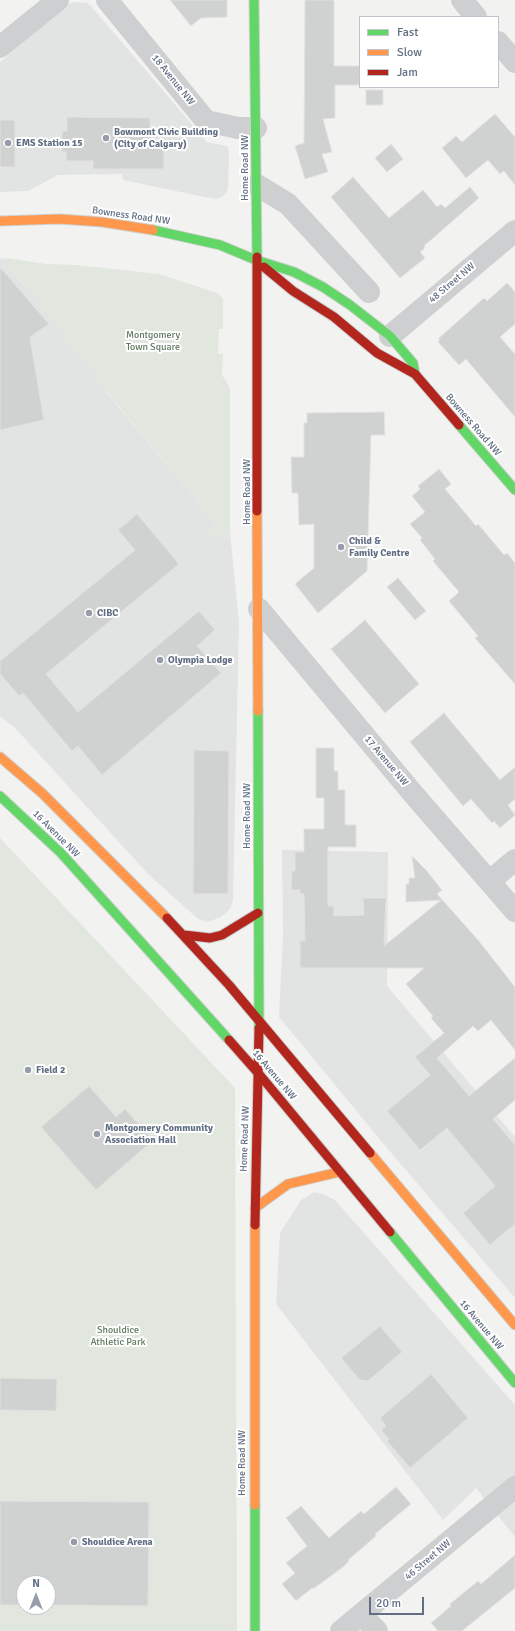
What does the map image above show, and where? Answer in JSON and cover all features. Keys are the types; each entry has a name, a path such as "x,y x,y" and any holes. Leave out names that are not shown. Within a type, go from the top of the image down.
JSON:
{"main road":[{"name":"Home Road NW","path":"254,0 257,185 258,913 260,1074 256,1124 255,1208 253,1454 255,1631"},
{"name":"Bowness Road NW","path":"0,221 60,219 102,222 169,232 220,245 256,260 294,272 323,287 350,305 390,336 413,363 415,374"},
{"name":"Bowness Road NW","path":"256,260 293,291 334,317 377,353 415,374 515,490"},
{"name":"16 Avenue NW","path":"0,757 47,798 184,934 259,1020 515,1325"},
{"name":"16 Avenue NW","path":"0,796 61,853 260,1074 339,1172 515,1383"},
{"path":"184,934 210,938 222,936 258,913"},
{"path":"255,1208 288,1184 339,1172"}],"street":[{"path":"0,47 58,0"},
{"name":"18 Avenue NW","path":"107,0 206,121 238,128 256,128"},
{"path":"462,0 475,16"},
{"path":"499,43 515,62"},
{"path":"257,185 288,204 369,292"},
{"name":"48 Street NW","path":"390,336 515,231"},
{"name":"17 Avenue NW","path":"258,610 415,796 515,911"},
{"path":"490,881 515,860"},
{"name":"46 Street NW","path":"341,1631 515,1487"},
{"path":"362,1615 377,1631"}],"shaded area":[{"path":"70,3 87,3 91,6 207,142 227,146 229,151 228,187 227,192 222,197 217,199 209,198 123,180 122,174 58,175 28,191 0,192 0,62"},
{"path":"6,258 13,272 47,312 77,353 108,390 106,392 217,524 209,532 226,538 230,532 239,624 233,901 230,909 221,917 208,922 198,919 148,874 16,729 0,716 0,259"},
{"path":"282,850 388,852 387,986 515,1137 515,1298 387,1148 279,1017 283,936"},
{"path":"314,1192 323,1194 335,1200 515,1405 515,1537 476,1488 443,1520 276,1304 280,1233 301,1200"}],"green space":[{"name":"Montgomery Town Square","path":"6,258 46,264 77,265 159,274 219,294 223,299 223,329 219,329 218,354 223,354 222,375 230,388 230,532 226,538 220,540 209,535 209,532 217,524 106,391 107,389 77,353 47,312 13,272"},
{"name":"Shouldice Athletic Park","path":"0,838 235,1088 237,1631 0,1631"}],"building":[{"path":"170,0 227,0 227,17 201,18 191,26"},
{"path":"305,0 334,0 334,66 359,66 359,85 335,85 335,118 323,119 332,152 322,154 328,172 305,179 295,146 304,143"},
{"path":"366,90 383,90 383,105 366,105"},
{"path":"495,114 515,137 515,185 504,171 500,174 488,160 466,178 442,148 456,136 462,142"},
{"name":"Bowmont Civic Building (City of Calgary)","path":"67,117 150,118 150,144 164,144 164,169 93,169 93,161 66,161 66,152 62,152 62,131 67,131"},
{"name":"EMS Station 15","path":"0,120 15,120 15,167 0,167"},
{"path":"391,144 403,159 387,172 375,158"},
{"path":"353,177 389,218 423,190 437,207 441,204 445,208 470,187 479,198 424,246 425,248 420,252 425,258 400,278 331,197"},
{"path":"0,267 49,324 30,337 44,420 0,430"},
{"path":"507,283 515,292 515,324 500,337 515,354 515,417 466,359 459,365 438,342 440,340 438,339 484,298 487,301"},
{"name":"Child & Family Centre","path":"384,412 385,435 371,435 367,571 318,613 295,584 314,568 314,524 299,525 298,493 292,493 291,457 304,457 304,423 307,423 307,413"},
{"path":"439,469 451,484 445,489 476,526 478,524 504,555 507,553 515,563 515,684 475,638 478,636 449,601 459,592 433,561 435,559 420,540 422,538 410,524 425,512 412,496 420,489 418,486"},
{"path":"137,514 179,564 46,674 78,712 199,611 215,630 197,646 221,673 102,775 78,746 72,751 23,693 19,696 0,674 0,661 135,550 118,530"},
{"path":"398,578 426,611 415,620 387,587"},
{"path":"365,620 419,684 385,713 331,649"},
{"path":"444,713 500,780 515,767 515,799 508,805 515,815 500,828 494,821 492,823 471,799 463,806 410,742"},
{"path":"316,748 334,748 334,771 338,771 338,790 345,790 345,825 356,825 356,847 328,847 328,906 334,906 334,916 364,915 363,898 386,898 384,946 441,900 406,902 406,884 409,884 409,878 415,878 412,856 426,870 442,890 437,894 478,940 515,987 515,1050 491,1020 478,1031 473,1026 437,1058 469,1096 515,1058 515,1100 493,1119 515,1145 515,1224 490,1245 463,1213 495,1186 447,1128 420,1150 387,1111 430,1075 415,1057 444,1033 431,1018 433,1016 406,984 424,968 300,968 300,941 305,941 304,894 300,894 300,890 291,890 292,871 295,871 295,852 304,852 304,829 324,829 324,798 316,798"},
{"path":"194,750 229,751 228,894 193,894"},
{"name":"Montgomery Community Association Hall","path":"89,1086 116,1117 125,1109 153,1140 96,1190 41,1127"},
{"path":"380,1326 402,1352 368,1381 360,1380 341,1358"},
{"path":"431,1374 468,1418 410,1468 387,1441 389,1439 381,1430 386,1426 380,1418"},
{"path":"0,1378 57,1379 56,1411 0,1410"},
{"path":"396,1487 411,1504 375,1534 376,1536 348,1560 349,1561 343,1567 296,1601 282,1584 295,1573 286,1563 307,1546 286,1518 301,1506 329,1538 361,1511 364,1514"},
{"name":"Shouldice Arena","path":"0,1501 149,1502 148,1606 56,1605 56,1575 16,1575 16,1605 0,1605"},
{"path":"515,1555 515,1588 462,1631 438,1631 431,1623 451,1606 450,1604 478,1581 481,1584"}],"traffic: fast":[{"path":"254,0 257,257"},
{"path":"153,230 220,245 256,260 294,272 323,287 350,305 390,336 413,363 415,374"},
{"path":"459,425 515,490"},
{"path":"258,711 259,1028"},
{"path":"0,796 61,853 229,1040"},
{"path":"390,1232 515,1383"},
{"path":"255,1505 255,1631"}],"traffic: slow":[{"path":"0,221 60,219 102,222 153,230"},
{"path":"257,511 258,711"},
{"path":"0,757 42,793 167,918"},
{"path":"370,1153 515,1325"},
{"path":"255,1208 288,1184 339,1172"},
{"path":"255,1225 255,1505"}],"traffic: jam":[{"path":"257,257 257,511"},
{"path":"264,267 293,291 334,317 377,353 415,374 459,425"},
{"path":"184,935 210,938 222,935 258,913"},
{"path":"167,918 229,985 370,1153"},
{"path":"255,1225 259,1028"},
{"path":"229,1040 390,1232"}],"place":[{"name":"Bowmont Civic Building (City of Calgary)","path":"106,138"},
{"name":"EMS Station 15","path":"8,143"},
{"name":"Child & Family Centre","path":"341,547"},
{"name":"CIBC","path":"89,613"},
{"name":"Olympia Lodge","path":"160,660"},
{"name":"Field 2","path":"28,1070"},
{"name":"Montgomery Community Association Hall","path":"97,1134"},
{"name":"Shouldice Arena","path":"74,1542"}]}
